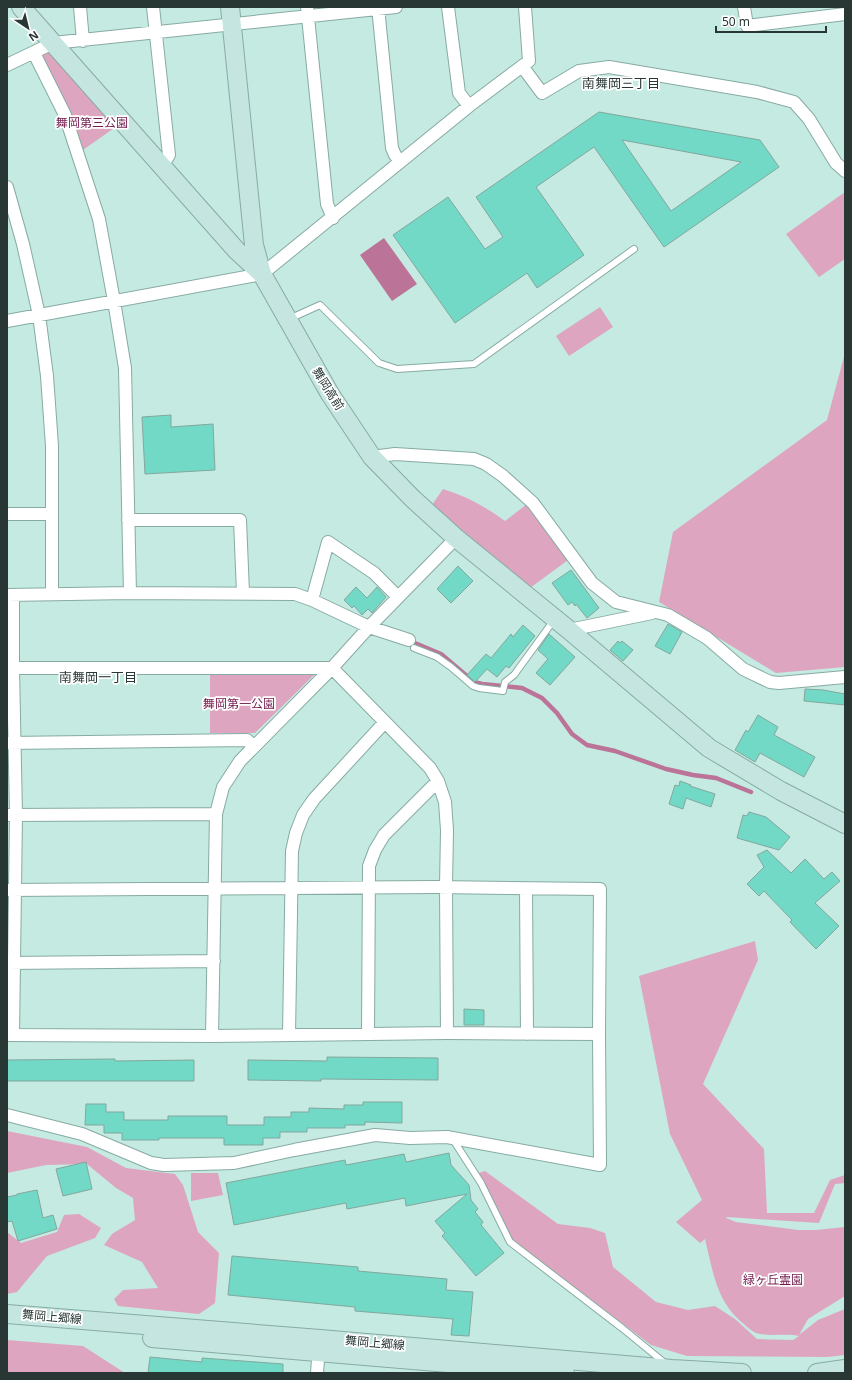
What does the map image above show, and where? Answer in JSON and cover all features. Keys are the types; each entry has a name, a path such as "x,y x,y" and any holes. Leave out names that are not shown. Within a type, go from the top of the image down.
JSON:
{"street":[{"path":"21,7 237,251 262,274"},
{"path":"80,7 83,41"},
{"path":"153,7 168,155 162,166"},
{"path":"230,7 254,245 262,274"},
{"path":"7,65 53,43 232,25 308,12 396,7"},
{"path":"448,7 459,93 468,106"},
{"path":"7,321 262,274 333,218 468,106 529,60 525,7"},
{"path":"744,7 747,26 845,14"},
{"path":"379,8 392,148 400,161"},
{"path":"308,12 328,204 333,218"},
{"path":"34,52 65,115 99,219 114,301 125,368 130,593"},
{"path":"522,66 542,93 580,70 609,67 757,92 794,102 809,120 836,163 845,171"},
{"path":"7,187 24,244 39,314 47,376 52,446 52,593"},
{"name":"舞岡高前","path":"262,274 330,394 372,457 413,500 456,538 562,624 709,748 781,791 845,824"},
{"path":"372,457 395,454 474,459 486,464 503,476 533,503 592,583 616,602 668,615 707,638 743,669 770,682 779,683 845,678"},
{"path":"7,514 51,514"},
{"path":"128,520 240,520 243,593"},
{"path":"212,1036 216,814 223,786 240,760 332,668 369,627 456,538"},
{"path":"312,600 328,542 374,573 398,598"},
{"path":"410,644 369,627 312,600 295,594 52,593 10,595 12,815 10,1035 212,1036 447,1033 599,1034"},
{"path":"562,624 657,612"},
{"path":"10,668 332,668 430,768 438,781 444,802 448,830 446,887 447,1033"},
{"path":"289,1035 292,851 296,833 303,815 314,798 385,722"},
{"path":"11,743 247,740 254,747"},
{"path":"368,1034 369,866 375,850 384,835 438,781"},
{"path":"12,815 216,814"},
{"path":"7,1115 82,1134 151,1163 164,1165 234,1163 375,1135 410,1138 452,1138 600,1165 600,889 446,887 11,890"},
{"path":"526,889 527,1034"},
{"path":"11,963 214,961"},
{"name":"舞岡上郷線","path":"7,1314 319,1345 565,1373"},
{"name":"舞岡上郷線","path":"7,1325 319,1345"},
{"path":"317,1373 319,1345"},
{"name":"舞岡上郷線","path":"495,1364 742,1373"},
{"path":"817,1373 845,1369"}],"lane":[{"path":"287,320 320,305 378,363 397,370 474,364 634,249"},
{"path":"410,644 437,657 451,667 472,686 503,691 505,682 514,675 562,624"},
{"path":"452,1138 481,1183 510,1242 622,1328 673,1370"}],"green space":[{"name":"舞岡第三公園","path":"53,50 117,126 83,150 41,54"},
{"path":"845,192 845,259 819,277 786,234"},
{"path":"600,307 613,327 569,356 556,336"},
{"path":"845,353 845,667 776,673 659,602 673,532 827,420"},
{"path":"443,489 476,502 505,521 527,504 568,560 530,588 432,505"},
{"name":"舞岡第一公園","path":"210,675 314,675 255,733 210,733"},
{"name":"緑ヶ丘霊園","path":"755,941 758,960 703,1084 764,1149 767,1213 814,1213 830,1180 845,1175 845,1183 835,1184 819,1223 726,1218 736,1222 798,1230 845,1227 845,1296 808,1319 799,1335 818,1320 845,1309 845,1355 827,1357 687,1356 651,1345 512,1240 479,1173 485,1171 558,1224 590,1228 605,1233 613,1267 656,1302 688,1310 715,1306 735,1319 757,1339 793,1340 799,1336 767,1335 756,1333 748,1328 727,1306 721,1296 713,1274 705,1239 700,1243 676,1222 702,1200 670,1134 639,976"},
{"path":"7,1131 87,1147 126,1168 175,1174 183,1185 198,1232 219,1253 215,1303 199,1314 118,1306 114,1299 123,1290 158,1288 142,1262 104,1245 112,1234 135,1220 133,1198 116,1188 87,1164 46,1165 7,1173"},
{"path":"191,1173 218,1173 223,1195 191,1201"},
{"path":"79,1214 101,1228 95,1238 47,1256 17,1292 7,1294 7,1232 21,1243 57,1232 64,1215"},
{"path":"7,1340 83,1346 125,1373 7,1373"}],"shaded area":[{"path":"384,238 417,284 392,301 360,255"}],"building":[{"path":"599,112 760,140 779,167 664,247 594,147 536,187 584,255 537,288 527,273 455,323 393,235 448,197 485,249 503,237 476,197","holes":["622,140 741,162 671,211"]},
{"path":"171,415 171,427 213,424 215,470 145,474 142,417"},
{"path":"458,566 473,581 451,603 437,589"},
{"path":"571,570 599,608 587,618 576,604 575,606 572,602 568,605 552,583"},
{"path":"356,587 367,598 377,587 386,597 372,613 368,609 362,615 354,606 352,608 344,600"},
{"path":"668,624 682,632 670,654 655,646"},
{"path":"523,625 535,636 509,668 506,666 497,677 487,669 475,682 467,675 486,654 491,658 511,634 513,637"},
{"path":"549,634 575,657 550,685 536,673 548,659 538,650"},
{"path":"618,641 620,643 622,641 633,650 623,661 610,650"},
{"path":"805,689 823,690 845,694 845,705 804,701"},
{"path":"758,715 778,727 774,735 815,757 804,777 760,753 755,762 735,750 746,730 748,732"},
{"path":"680,781 691,785 690,786 715,794 711,807 686,798 683,809 669,804 675,785 679,786"},
{"path":"749,812 766,817 790,837 779,850 737,838 743,815 747,816"},
{"path":"767,850 791,873 805,859 824,879 832,872 840,881 815,903 839,926 816,949 790,922 792,920 764,891 759,896 747,884 764,867 757,855"},
{"path":"464,1009 484,1010 484,1025 464,1025"},
{"path":"327,1057 438,1058 438,1080 248,1080 248,1060 327,1061"},
{"path":"115,1059 115,1061 194,1060 194,1081 7,1081 7,1060"},
{"path":"363,1102 402,1102 402,1123 365,1122 365,1125 345,1125 345,1128 307,1128 307,1132 280,1132 280,1138 263,1138 263,1145 224,1145 224,1138 159,1138 159,1140 122,1140 122,1133 104,1133 104,1125 85,1125 86,1104 106,1104 106,1112 124,1112 124,1120 168,1120 168,1116 227,1116 227,1125 264,1125 264,1117 291,1117 291,1112 309,1112 309,1108 344,1109 344,1105 363,1105"},
{"path":"449,1153 451,1165 469,1185 471,1200 478,1209 475,1212 483,1222 481,1225 504,1253 476,1276 442,1236 445,1233 435,1221 467,1194 406,1206 405,1198 347,1209 346,1203 234,1225 226,1183 345,1160 346,1165 404,1154 406,1162"},
{"path":"86,1162 92,1189 63,1196 56,1169"},
{"path":"37,1190 43,1218 53,1215 57,1229 18,1241 12,1221 7,1222 7,1197"},
{"path":"232,1256 358,1267 358,1271 447,1279 446,1290 473,1292 469,1336 451,1335 453,1319 355,1311 355,1307 228,1295"},
{"path":"150,1357 202,1362 202,1358 283,1364 283,1373 148,1373"}],"waterway":[{"path":"410,641 441,654 474,682 522,688 542,698 557,713 572,734 587,745 615,751 666,769 716,778 751,792"}],"district":[{"name":"南舞岡三丁目","path":"621,83"},
{"name":"南舞岡一丁目","path":"98,677"}]}
